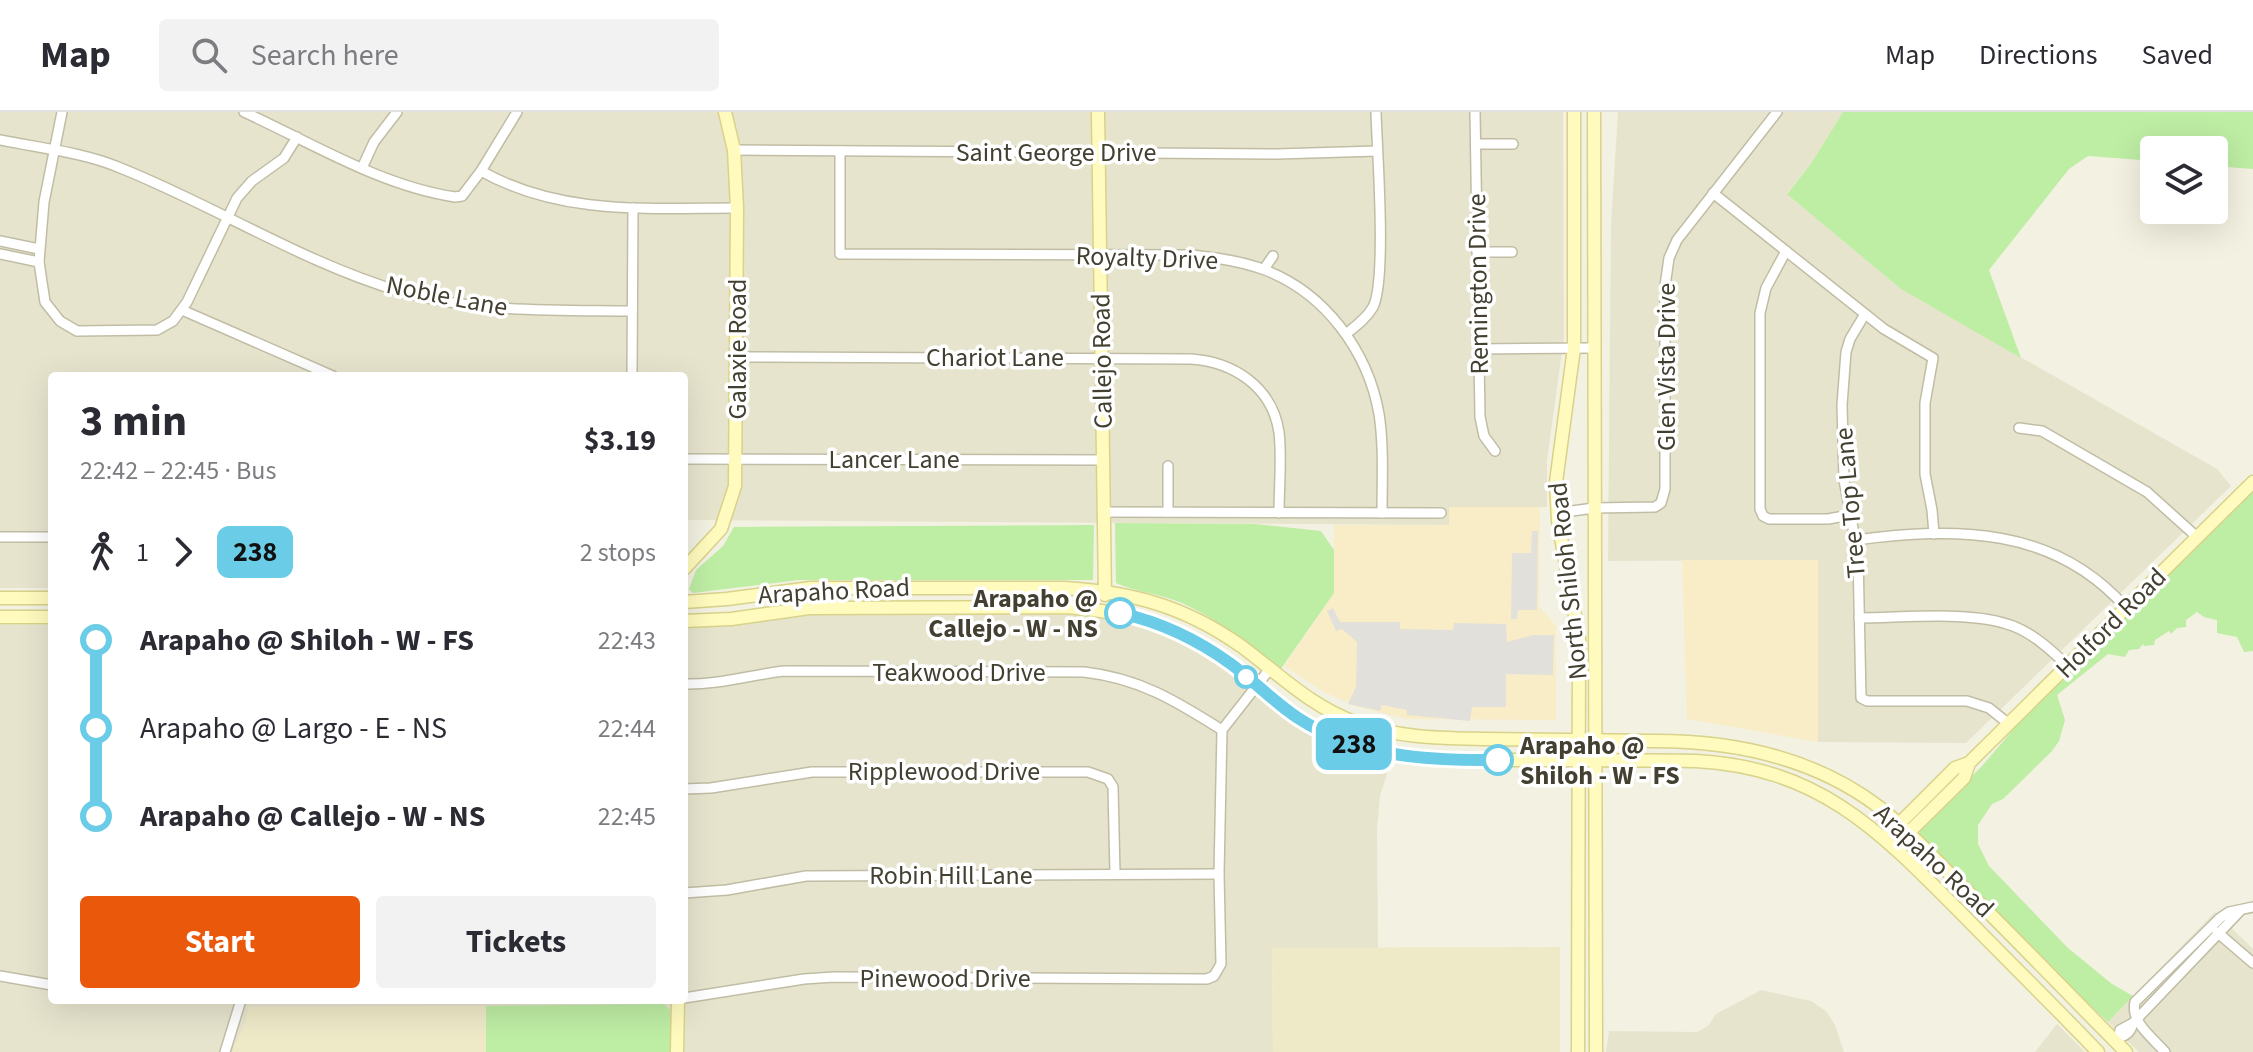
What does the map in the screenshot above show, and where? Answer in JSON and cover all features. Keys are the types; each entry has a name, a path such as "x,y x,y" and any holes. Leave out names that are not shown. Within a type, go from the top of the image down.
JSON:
{"main road":[{"name":"Galaxie Road","path":"688,564 716,537 726,518 735,486 737,208 734,150 725,112"},
{"name":"Callejo Road","path":"1098,112 1105,610"},
{"name":"North Shiloh Road","path":"1574,112 1574,348 1558,457 1557,513 1579,638 1578,1052"},
{"name":"North Shiloh Road","path":"1594,112 1596,1052"},
{"name":"Holford Road","path":"1890,843 1955,768 1969,763 2253,482"},
{"name":"Arapaho Road","path":"688,602 811,588 1105,590 1129,594 1182,612 1243,648 1326,710 1389,733 1438,739 1711,742 1745,747 1789,760 1836,780 1869,800 1904,828 2126,1052"},
{"path":"0,598 48,598"},
{"name":"Arapaho Road","path":"688,621 731,619 809,608 1066,607 1105,610 1140,618 1182,634 1221,657 1307,723 1333,736 1384,753 1453,760 1710,762 1746,767 1782,778 1836,802 1890,843 2101,1052"},
{"path":"1574,608 1588,615 1596,631"},
{"path":"0,617 48,617"},
{"path":"1384,753 1389,733"},
{"path":"1782,778 1789,760"},
{"path":"1578,842 1596,842"},
{"path":"1578,963 1595,962"},
{"path":"677,1052 678,1004"}],"street":[{"path":"62,112 44,202 39,262 45,302 60,321 77,331 157,330 165,327 182,310 243,189 284,158 297,137"},
{"path":"244,112 362,168 411,186 455,197 462,196 481,171 517,112"},
{"path":"362,168 374,142 397,112"},
{"path":"1346,334 1363,320 1378,294 1376,112"},
{"name":"Remington Drive","path":"1475,112 1481,426 1495,451"},
{"name":"Glen Vista Drive","path":"1557,513 1594,508 1655,507 1665,496 1665,274 1677,240 1777,112"},
{"name":"Noble Lane","path":"0,140 116,166 332,266 404,292 502,309 632,311"},
{"path":"1476,144 1513,144"},
{"name":"Saint George Drive","path":"734,150 1277,154 1377,151"},
{"name":"Royalty Drive","path":"840,151 840,254 1192,255 1264,269 1300,289 1346,334 1367,370 1379,415 1382,513"},
{"path":"481,171 520,190 552,200 595,207 737,208"},
{"path":"1713,193 1865,314 1933,358 1925,403 1925,474 1934,534"},
{"path":"632,372 633,208"},
{"path":"0,241 39,249"},
{"path":"1786,251 1766,288 1760,313 1760,509 1763,516 1769,519 1818,519 1850,515"},
{"path":"1477,252 1512,252"},
{"path":"0,254 39,262"},
{"path":"1264,269 1273,256"},
{"path":"182,310 310,372"},
{"name":"Tree Top Lane","path":"1865,314 1850,339 1843,368 1844,480 1856,540 1861,698 1867,701 1967,701 1989,708 2009,724"},
{"path":"1479,349 1593,348"},
{"name":"Chariot Lane","path":"738,357 1212,361 1249,379 1267,400 1279,432 1279,513"},
{"path":"2019,428 2042,431 2147,492 2197,537"},
{"name":"Lancer Lane","path":"688,459 1104,460"},
{"path":"1168,466 1168,512"},
{"path":"1104,512 1441,513"},
{"path":"1856,540 1934,534 1989,535 2042,549 2083,570 2126,608"},
{"path":"0,537 48,537"},
{"path":"1859,618 1993,620 2015,626 2033,636 2068,666"},
{"path":"1219,874 1222,730 1269,670"},
{"name":"Teakwood Drive","path":"688,684 710,684 784,671 1084,672 1124,679 1170,697 1222,730"},
{"name":"Ripplewood Drive","path":"688,789 812,772 1088,772 1108,779 1113,787 1115,874"},
{"name":"Robin Hill Lane","path":"688,893 727,890 806,876 1219,874"},
{"name":"Pinewood Drive","path":"688,997 834,977 1207,979 1214,976 1221,964 1219,874"},
{"path":"2165,1052 2135,1021 2215,930 2240,911 2253,907"},
{"path":"2215,930 2253,963"},
{"path":"0,976 48,984"},
{"path":"225,1052 240,1004"},
{"path":"2101,1052 2115,1040"}],"shaded area":[{"path":"0,112 1563,112 1564,337 1547,461 1547,507 1449,507 1449,525 688,520 688,372 48,372 48,588 0,588"},
{"path":"1618,112 1843,112 1810,165 1787,193 1901,289 2217,469 2231,486 1966,743 1818,742 1818,560 1608,561 1611,223"},
{"path":"1449,507 1540,507 1539,606 1556,626 1556,720 1407,719 1358,707 1324,692 1284,666 1334,593 1334,525 1449,525"},
{"path":"1532,531 1538,531 1537,610 1518,610 1517,619 1511,619 1512,553 1531,553"},
{"path":"1682,560 1818,560 1818,742 1687,719"},
{"path":"1333,608 1340,622 1400,622 1400,629 1453,630 1454,623 1506,624 1507,642 1534,635 1554,635 1553,675 1506,674 1506,707 1472,707 1470,721 1407,715 1407,710 1382,705 1380,711 1348,704 1356,687 1357,642 1342,629 1336,631 1327,611"},
{"path":"802,613 1100,615 1146,625 1225,667 1293,724 1329,748 1389,767 1380,796 1377,829 1378,948 1272,948 1273,1052 0,1052 0,625 48,625 48,1004 688,1004 688,626"},
{"path":"2215,912 2253,949 2253,1052 2139,1052 2108,1022"},
{"path":"1560,947 1560,1052 1273,1052 1272,948"},
{"path":"1761,990 1811,1001 1826,1011 1835,1025 1844,1052 1606,1052 1609,1031 1697,1032 1708,1026 1716,1014"},
{"path":"486,1006 486,1052 232,1052 246,1020 248,1007"},
{"path":"2057,1024 2085,1052 2035,1052"}],"green space":[{"path":"1843,112 2253,112 2253,169 2228,167 2228,136 2140,136 2140,160 2088,156 2069,169 1989,270 2021,358 1901,289 1787,194 1810,165"},
{"path":"2253,491 2253,651 2244,652 2237,637 2217,633 2217,620 2197,612 2186,620 2186,627 2177,628 2171,634 2169,631 2155,640 2154,645 2143,644 2139,649 2129,650 2125,657 2108,654 2057,695 2065,720 2059,741 2003,799 1992,804 1978,825 1978,844 1989,866 2068,948 2112,984 2133,996 2108,1022 1920,837 1920,829 1983,765 2029,711"},
{"path":"1115,523 1255,524 1321,531 1334,550 1334,593 1280,670 1233,633 1196,610 1174,600 1116,583"},
{"path":"1094,525 1093,580 799,580 693,593 689,589 696,570 723,546 734,527"},
{"path":"664,1004 670,1010 670,1052 486,1052 486,1006"}],"bus line":[{"name":"238","path":"1120,613 1172,630 1208,648 1297,717 1333,736 1411,758 1498,760"}],"place":[{"name":"Arapaho @ Callejo - W - NS","path":"1120,613"},
{"name":"Arapaho @ Shiloh - W - FS","path":"1498,760"}]}
